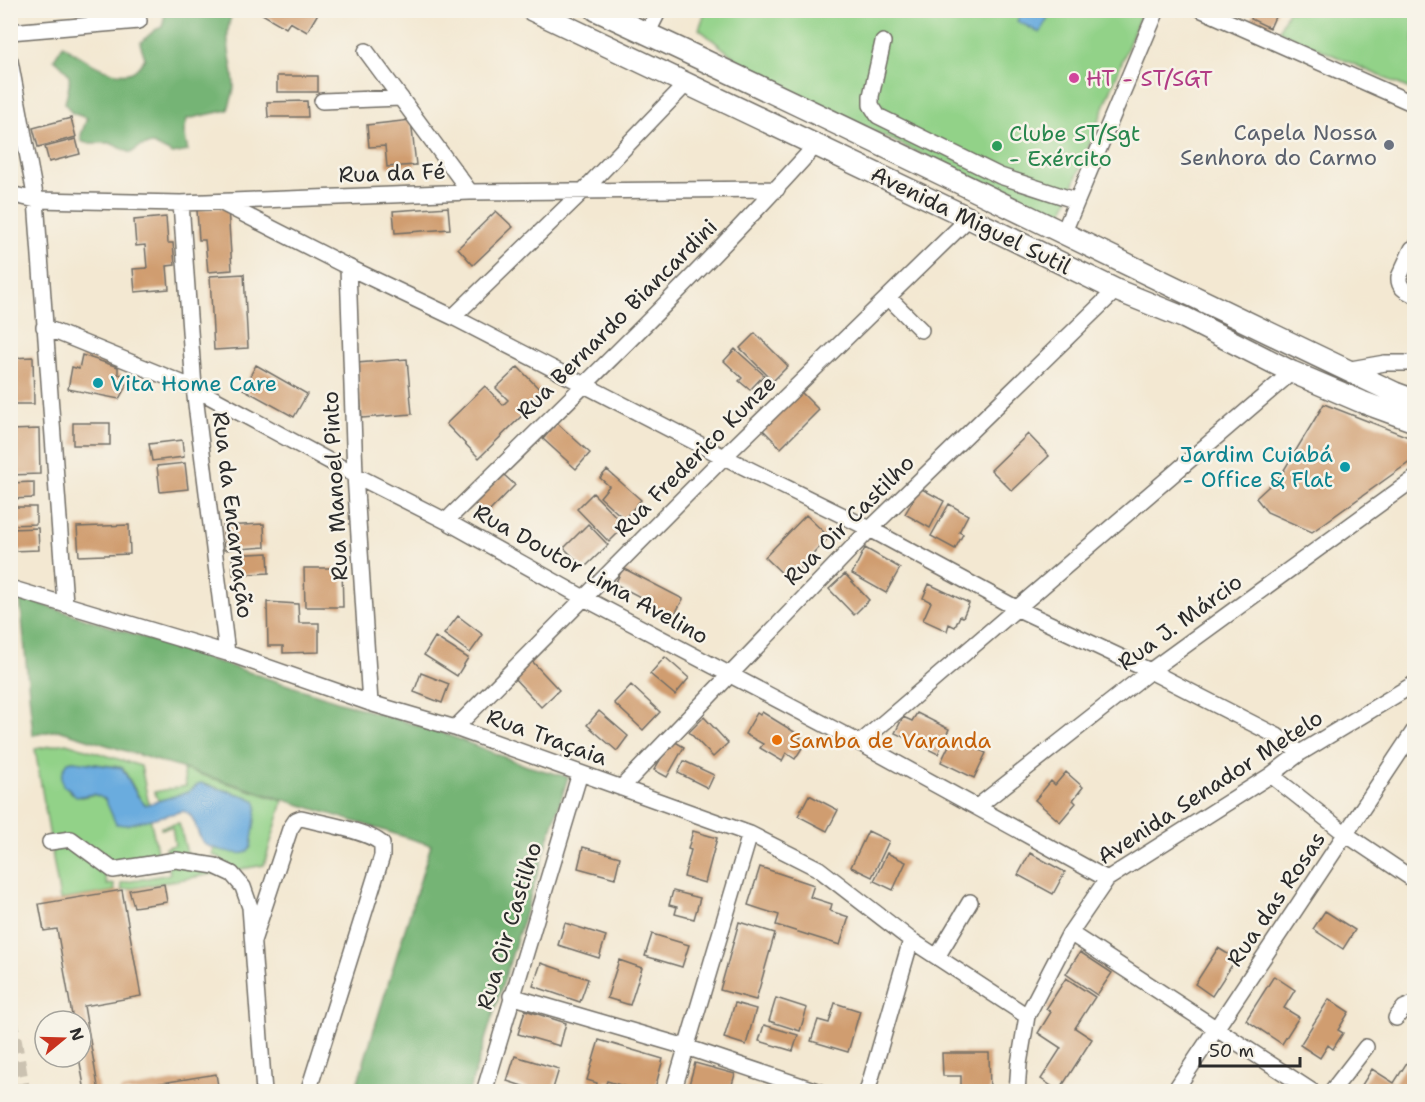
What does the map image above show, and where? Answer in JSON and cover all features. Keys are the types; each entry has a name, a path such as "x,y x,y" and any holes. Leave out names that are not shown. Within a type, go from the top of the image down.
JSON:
{"highway":[{"name":"Avenida Miguel Sutil","path":"532,10 1116,290 1185,318 1292,372 1414,421"},
{"name":"Avenida Miguel Sutil","path":"596,10 1345,370 1414,400"}],"street":[{"path":"647,34 659,10"},
{"path":"1063,234 1157,10"},
{"path":"1202,10 1414,104"},
{"path":"10,32 140,21"},
{"path":"883,42 871,96 871,105 878,116 1000,176 1077,201"},
{"path":"366,51 470,192"},
{"path":"10,60 36,200 65,603"},
{"path":"453,317 583,191 686,84"},
{"path":"322,101 401,98"},
{"name":"Rua Bernardo Biancardini","path":"446,521 585,384 777,189 816,146"},
{"name":"Rua da Fé","path":"10,194 36,200 181,203 470,192 777,189"},
{"path":"220,202 453,317 724,457 870,529 1016,608 1150,671 1277,736 1300,753"},
{"name":"Rua da Encarnação","path":"181,203 194,388 227,653"},
{"name":"Rua Frederico Kunze","path":"455,728 724,457 969,218"},
{"path":"1414,249 1399,277 1403,290 1414,295"},
{"name":"Rua Manoel Pinto","path":"348,267 355,475 370,703"},
{"name":"Rua Oir Castilho","path":"621,788 870,529 1116,290"},
{"path":"888,297 921,330"},
{"name":"Rua Doutor Lima Avelino","path":"44,327 194,388 446,521 728,675 860,743 1107,879"},
{"path":"1345,370 1385,363 1414,363"},
{"path":"860,743 1292,372"},
{"name":"Rua J. Márcio","path":"977,807 1150,671 1414,479"},
{"name":"Rua Traçaia","path":"10,588 227,653 370,703 455,728 750,834 819,869 911,940 1026,1016"},
{"name":"Avenida Senador Metelo","path":"1017,1092 1026,1016 1070,933 1107,879 1271,775 1300,753 1414,684"},
{"name":"Rua das Rosas","path":"1174,1092 1414,732"},
{"name":"Rua Oir Castilho","path":"484,1092 579,773"},
{"path":"1271,775 1347,835 1414,880"},
{"path":"253,941 290,829 296,820 301,818 352,831 382,844 382,856 308,1092"},
{"path":"673,1092 750,834"},
{"path":"50,842 71,839 114,870 176,860 215,866 232,874 243,887 250,907 264,1092"},
{"path":"937,957 970,902"},
{"path":"1070,933 1313,1092"},
{"path":"867,1092 911,940"},
{"path":"511,996 686,1047 820,1092"},
{"path":"1396,1018 1404,1008 1411,1005 1414,1007"},
{"path":"1331,1092 1366,1047"}],"green space":[{"name":"Clube ST/Sgt - Exército","path":"706,10 1142,11 1060,219 760,78 699,29"},
{"path":"163,11 233,11 228,40 234,86 228,110 187,119 184,132 188,151 173,154 153,144 141,146 131,153 110,143 81,141 87,118 72,113 65,103 69,88 68,74 54,59 63,45 103,69 120,73 131,72 145,58 140,43 162,27 165,14"},
{"path":"1288,11 1414,11 1414,91 1279,31"},
{"path":"20,597 340,702 443,733 527,766 568,777 469,1091 355,1091 431,845 58,730 33,735"},
{"path":"66,743 141,766 149,805 143,804 123,768 120,767 71,761 66,765 62,777 74,795 81,797 95,795 102,798 112,815 135,823 150,817 158,856 113,864 50,838 35,749"},
{"path":"183,769 283,801 264,865 122,890 121,883 170,874 165,848 175,845 172,827 161,829 161,827 179,823 187,853 219,864 223,862 221,858 212,855 214,848 239,853 255,801 202,783 188,792 159,801 154,792 186,786"},
{"path":"70,842 103,866 107,885 114,884 115,891 60,900 51,846"}],"water":[{"path":"1023,10 1051,10 1040,33 1017,21"},
{"path":"68,762 122,768 145,805 188,792 200,783 248,797 255,801 257,806 251,847 241,853 206,845 192,817 183,811 126,825 116,824 105,799 93,794 76,797 63,786 62,777 65,768"}],"building":[{"path":"263,10 320,10 307,32 290,22 286,28 262,14"},
{"path":"1255,10 1278,10 1270,28 1251,19"},
{"path":"277,76 318,76 318,92 277,92"},
{"path":"307,101 308,117 268,117 267,102"},
{"path":"71,118 76,137 38,147 33,128"},
{"path":"411,120 416,165 387,167 385,146 369,147 367,125"},
{"path":"76,139 80,154 49,162 45,147"},
{"path":"448,207 450,229 395,233 393,211"},
{"path":"228,208 232,270 208,272 205,240 199,240 197,210"},
{"path":"496,211 513,227 473,265 458,248"},
{"path":"166,217 168,243 173,243 175,265 167,266 169,289 135,292 133,269 147,268 145,245 136,246 134,220"},
{"path":"244,274 248,348 214,350 210,276"},
{"path":"755,333 788,366 773,381 740,348"},
{"path":"735,349 764,375 750,390 739,381 742,378 724,361"},
{"name":"Vita Home Care","path":"82,355 118,367 118,374 131,377 119,399 68,389 72,367 79,369"},
{"path":"33,357 34,404 10,404 10,358"},
{"path":"407,359 412,414 362,418 357,363"},
{"path":"256,365 307,394 294,417 243,389"},
{"path":"518,367 544,394 479,458 446,424 485,386 503,405 508,400 496,388"},
{"path":"799,390 819,410 781,448 761,428"},
{"name":"Jardim Cuiabá - Office & Flat","path":"1324,404 1411,438 1414,459 1312,532 1267,512 1256,498 1281,475"},
{"path":"73,423 110,423 110,445 73,445"},
{"path":"557,423 590,453 576,469 543,439"},
{"path":"39,429 40,474 10,475 11,430"},
{"path":"1028,434 1049,456 1012,491 991,470"},
{"path":"182,440 184,457 152,461 149,444"},
{"path":"185,463 188,489 160,492 157,466"},
{"path":"607,470 641,500 624,519 600,497 609,486 600,478"},
{"path":"503,474 515,485 486,515 474,503"},
{"path":"34,482 34,498 10,499 10,483"},
{"path":"920,488 944,501 930,528 905,514"},
{"path":"593,493 625,526 609,542 577,509"},
{"path":"949,504 968,515 959,532 963,534 955,549 931,536"},
{"path":"10,507 36,507 36,524 10,525"},
{"path":"806,515 829,537 789,580 765,557"},
{"path":"264,524 265,547 224,550 223,526"},
{"path":"588,524 608,545 584,568 564,548"},
{"path":"129,525 130,554 79,556 77,527"},
{"path":"38,528 39,550 10,551 10,529"},
{"path":"865,548 900,568 886,593 852,574"},
{"path":"268,553 269,573 233,575 232,555"},
{"path":"304,568 342,568 343,607 305,607"},
{"path":"623,568 683,599 671,621 646,608 650,602 615,584"},
{"path":"845,574 869,600 854,615 829,589"},
{"path":"929,584 969,603 963,617 960,616 955,627 949,624 947,631 923,620 931,602 923,598"},
{"path":"267,602 298,604 299,623 319,623 319,652 283,653 283,646 268,646"},
{"path":"458,616 483,635 470,653 444,634"},
{"path":"435,637 468,658 457,676 424,655"},
{"path":"665,657 689,678 675,695 650,674"},
{"path":"531,660 559,690 541,707 513,677"},
{"path":"421,673 449,684 442,703 414,692"},
{"path":"631,685 660,712 643,730 614,703"},
{"path":"599,711 628,736 617,751 587,725"},
{"name":"Samba de Varanda","path":"762,712 801,736 796,745 802,748 795,759 786,753 782,761 760,748 763,744 745,734 757,713 760,715"},
{"path":"917,713 949,729 938,754 895,733 903,717 912,721"},
{"path":"704,717 728,743 713,757 689,732"},
{"path":"953,737 986,753 974,778 941,762"},
{"path":"672,740 684,747 667,777 654,770"},
{"path":"684,761 714,775 708,788 678,773"},
{"path":"1066,772 1083,787 1073,800 1076,803 1060,822 1035,800 1051,781 1055,785"},
{"path":"809,795 838,810 827,831 798,816"},
{"path":"693,831 717,838 705,883 684,877"},
{"path":"868,831 889,841 872,877 851,867"},
{"path":"583,847 620,857 615,878 578,868"},
{"path":"887,853 906,862 893,890 874,881"},
{"path":"1030,853 1065,872 1053,894 1018,875"},
{"path":"760,867 814,885 810,897 832,904 830,911 849,917 840,945 776,925 779,915 748,905"},
{"path":"164,884 167,902 134,907 129,890"},
{"path":"122,890 141,996 84,1006 85,1009 71,1009 57,929 44,931 39,904"},
{"path":"673,891 700,898 694,919 675,914 677,907 669,905"},
{"path":"1325,911 1355,930 1343,949 1313,929"},
{"path":"739,922 775,933 756,1000 720,990"},
{"path":"565,923 606,936 599,958 558,945"},
{"path":"652,934 689,945 682,967 645,956"},
{"path":"1218,948 1236,959 1212,996 1195,984"},
{"path":"1080,952 1112,973 1097,995 1066,974"},
{"path":"619,960 642,968 630,1005 607,998"},
{"path":"541,963 588,979 580,1002 533,986"},
{"path":"1274,976 1295,990 1284,1008 1299,1017 1282,1044 1246,1020"},
{"path":"1066,978 1095,997 1075,1028 1092,1039 1059,1091 1041,1079 1061,1048 1038,1033 1051,1012 1046,1009"},
{"path":"776,998 807,1008 800,1031 769,1021"},
{"path":"1329,999 1349,1012 1338,1030 1343,1033 1333,1049 1328,1045 1320,1058 1300,1045"},
{"path":"735,1003 756,1009 746,1045 724,1038"},
{"path":"835,1003 860,1011 848,1052 811,1041 818,1020 829,1023"},
{"path":"525,1010 566,1023 560,1046 518,1034"},
{"path":"764,1025 798,1035 793,1051 759,1041"},
{"path":"599,1040 663,1059 654,1092 642,1092 607,1081 603,1092 595,1092 597,1083 587,1080"},
{"path":"942,1053 989,1053 990,1092 961,1092 961,1076 943,1076"},
{"path":"515,1056 559,1069 552,1092 541,1092 507,1081"},
{"path":"1411,1056 1414,1058 1414,1092 1366,1092 1360,1088 1372,1069 1394,1083"},
{"path":"93,1058 99,1092 85,1092 81,1069 93,1069"},
{"path":"695,1063 735,1074 730,1092 687,1092"},
{"path":"216,1074 219,1092 120,1092 120,1090"}],"tunnel":[{"path":"10,1015 23,1092"}],"place":[{"name":"HT - ST/SGT","path":"1074,78"},
{"name":"Capela Nossa Senhora do Carmo","path":"1389,145"},
{"name":"Clube ST/Sgt - Exército","path":"997,146"},
{"name":"Vita Home Care","path":"98,383"},
{"name":"Jardim Cuiabá - Office & Flat","path":"1345,467"},
{"name":"Samba de Varanda","path":"777,740"}]}
